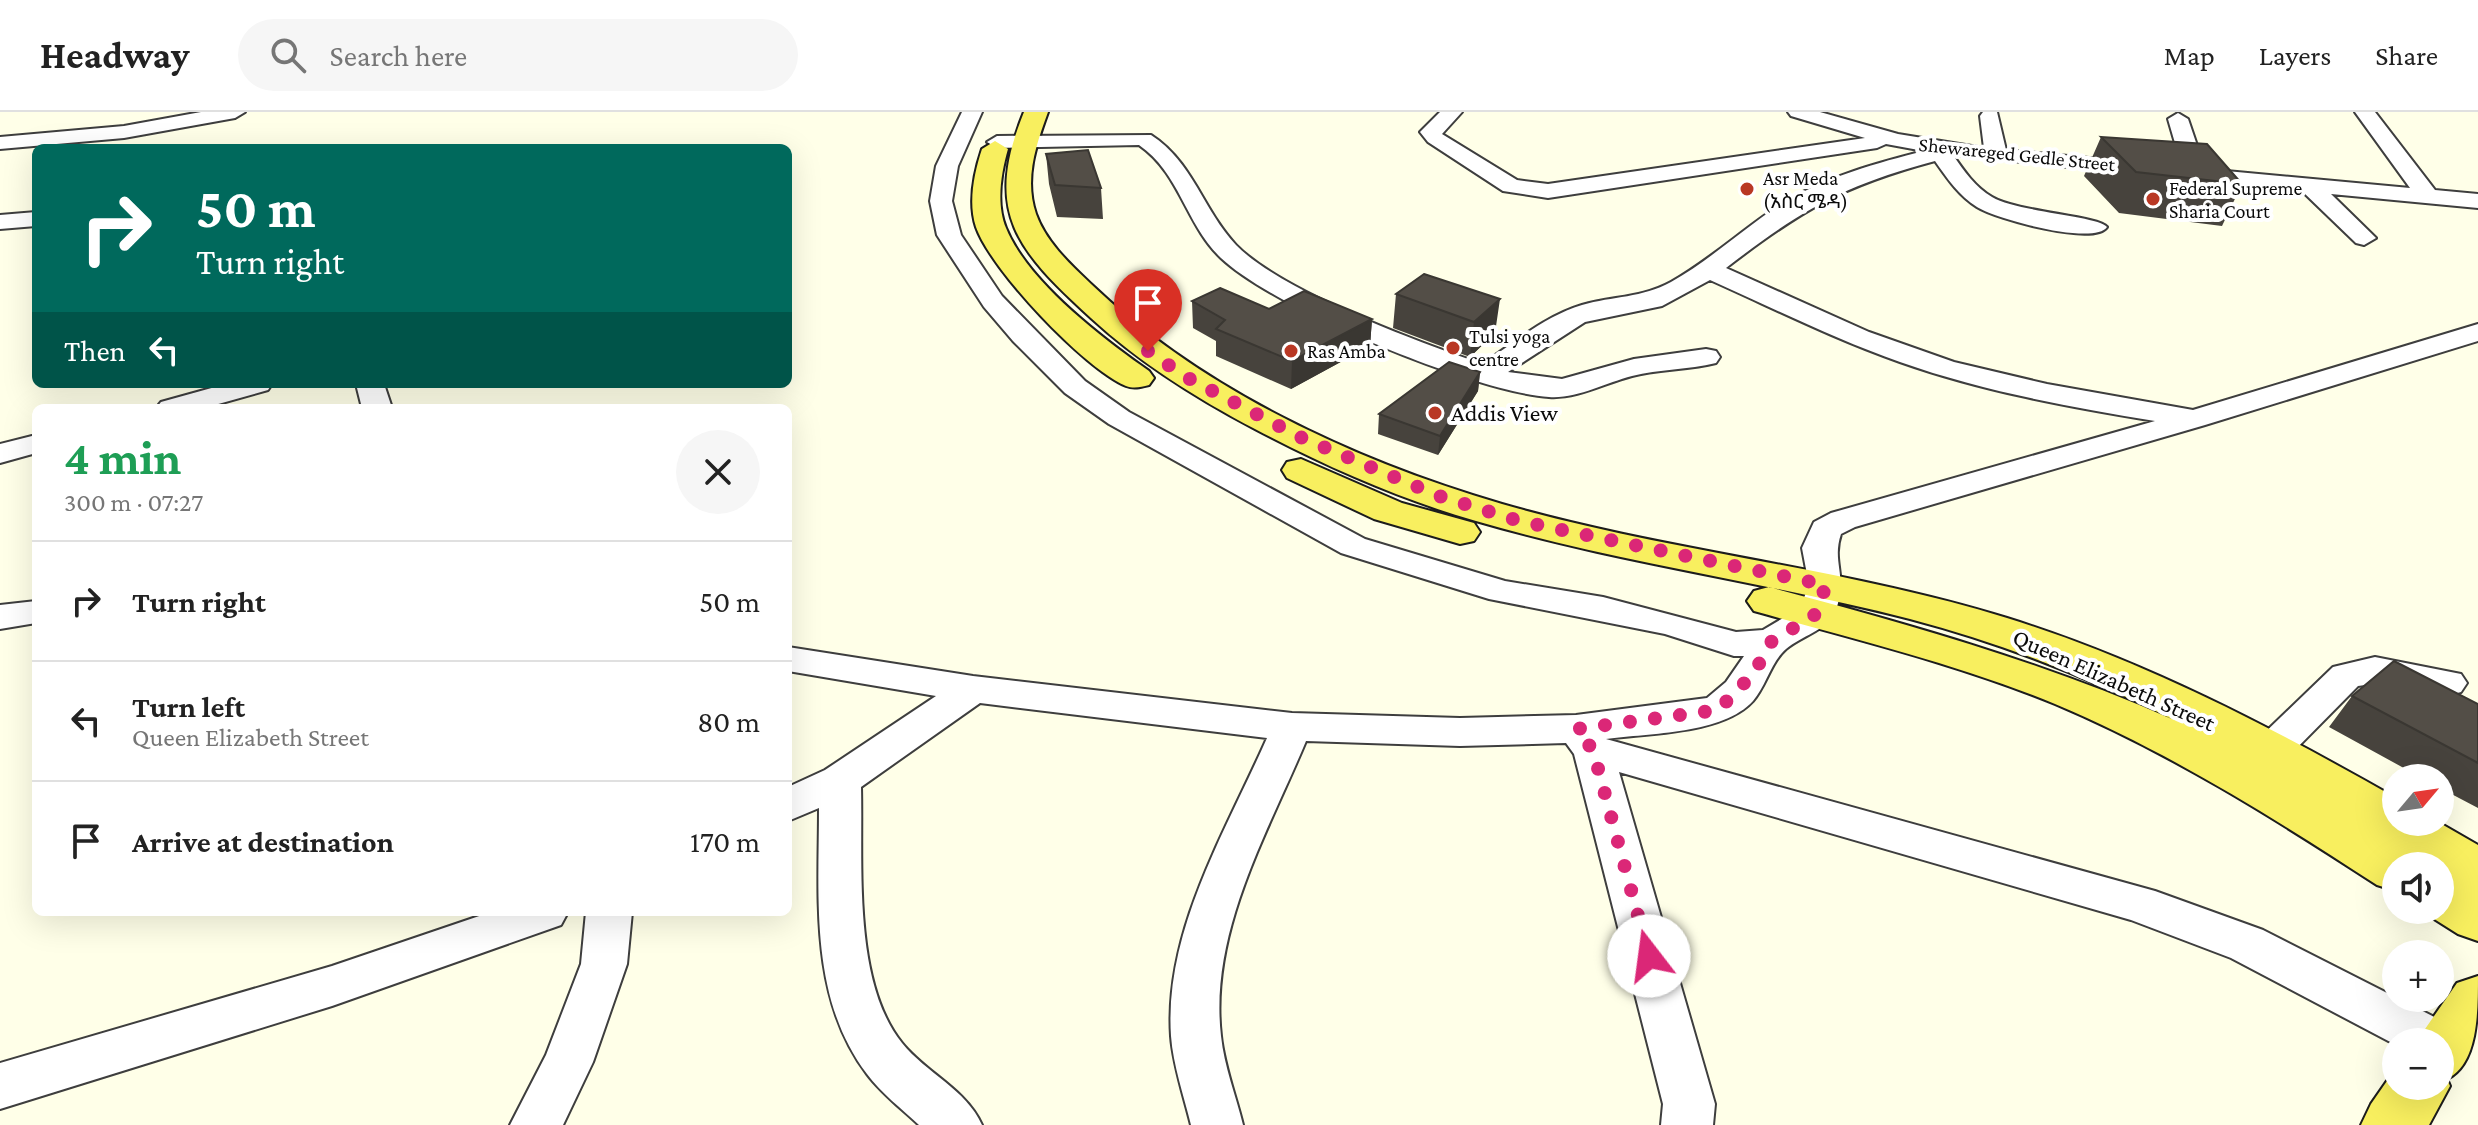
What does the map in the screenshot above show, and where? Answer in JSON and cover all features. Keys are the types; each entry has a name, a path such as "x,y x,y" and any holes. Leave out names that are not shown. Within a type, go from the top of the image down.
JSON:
{"main road":[{"name":"Queen Elizabeth Street","path":"1015,127 1016,193 1025,228 1080,290 1129,337 1186,377 1324,449 1439,496 1519,521 1821,599 1958,617 2057,650 2173,700 2478,871"},
{"name":"Queen Elizabeth Street","path":"1821,599 1956,653 2071,693 2173,740 2275,795 2382,861"},
{"path":"2454,904 2478,918"},
{"path":"2393,1125 2409,1100"}],"street":[{"path":"0,143 67,140 235,112"},
{"path":"972,112 947,166 941,201 949,235 993,301 1023,335 1075,387 1119,418 1353,546 1501,591 1673,624 1734,644 1771,642"},
{"path":"1452,112 1434,125 1430,132 1435,138 1511,186 1548,191 1896,140"},
{"name":"Shewareged Gedle Street","path":"1798,112 1947,151 2478,201"},
{"path":"2365,112 2427,195"},
{"path":"1990,116 1996,156"},
{"path":"2178,119 2195,172"},
{"path":"1015,127 1144,139 1163,148 1216,239 1261,276 1338,316 1485,375 1524,386 1562,388 1632,367 1706,357"},
{"path":"1485,375 1560,325 1588,312 1661,297 1709,270 1796,205 1827,189 1871,171 1947,151 1972,193 2003,209 2041,220 2095,227"},
{"path":"2306,183 2364,238"},
{"path":"0,222 32,219"},
{"path":"1709,270 1834,328 1913,357 1999,382 2195,419"},
{"path":"1584,739 1718,710 1754,673 1771,642 1821,599 1819,548 1826,529 1843,520 2195,419 2478,332"},
{"path":"186,404 244,388"},
{"path":"0,454 32,445"},
{"path":"0,617 32,613"},
{"path":"792,660 973,689 1292,727 1584,739 2139,904 2247,944 2408,1028"},
{"path":"2269,752 2346,676 2375,670 2448,683"},
{"path":"792,803 840,781 973,689"},
{"path":"1217,1125 1196,1038 1195,985 1204,933 1292,727"},
{"path":"1584,739 1689,1104 1687,1125"},
{"path":"840,781 845,945 855,1004 882,1056 956,1125"},
{"path":"0,1086 332,986 533,916"},
{"path":"536,1125 568,1062 604,964 609,916"}],"building":[{"path":"2101,137 2207,144 2242,184 2136,172"},
{"path":"1088,150 1101,188 1055,185 1046,154"},
{"path":"1424,274 1500,299 1474,322 1396,294"},
{"path":"1220,288 1269,309 1304,291 1372,319 1292,361 1216,329 1225,320 1192,301"},
{"path":"1449,362 1480,372 1440,436 1379,414"},
{"path":"2394,661 2478,704 2478,763 2352,696"}],"place":[{"name":"Asr Meda (አስር ሜዳ)","path":"1747,189"},
{"name":"Federal Supreme Sharia Court","path":"2153,199"},
{"name":"Tulsi yoga centre","path":"1453,348"},
{"name":"Ras Amba","path":"1291,351"},
{"name":"Addis View","path":"1435,413"}],"route":[{"path":"1148,351 1186,377 1324,449 1439,496 1519,521 1826,585 1816,614 1771,642 1740,691 1718,710 1576,729 1593,750 1649,956"}]}
